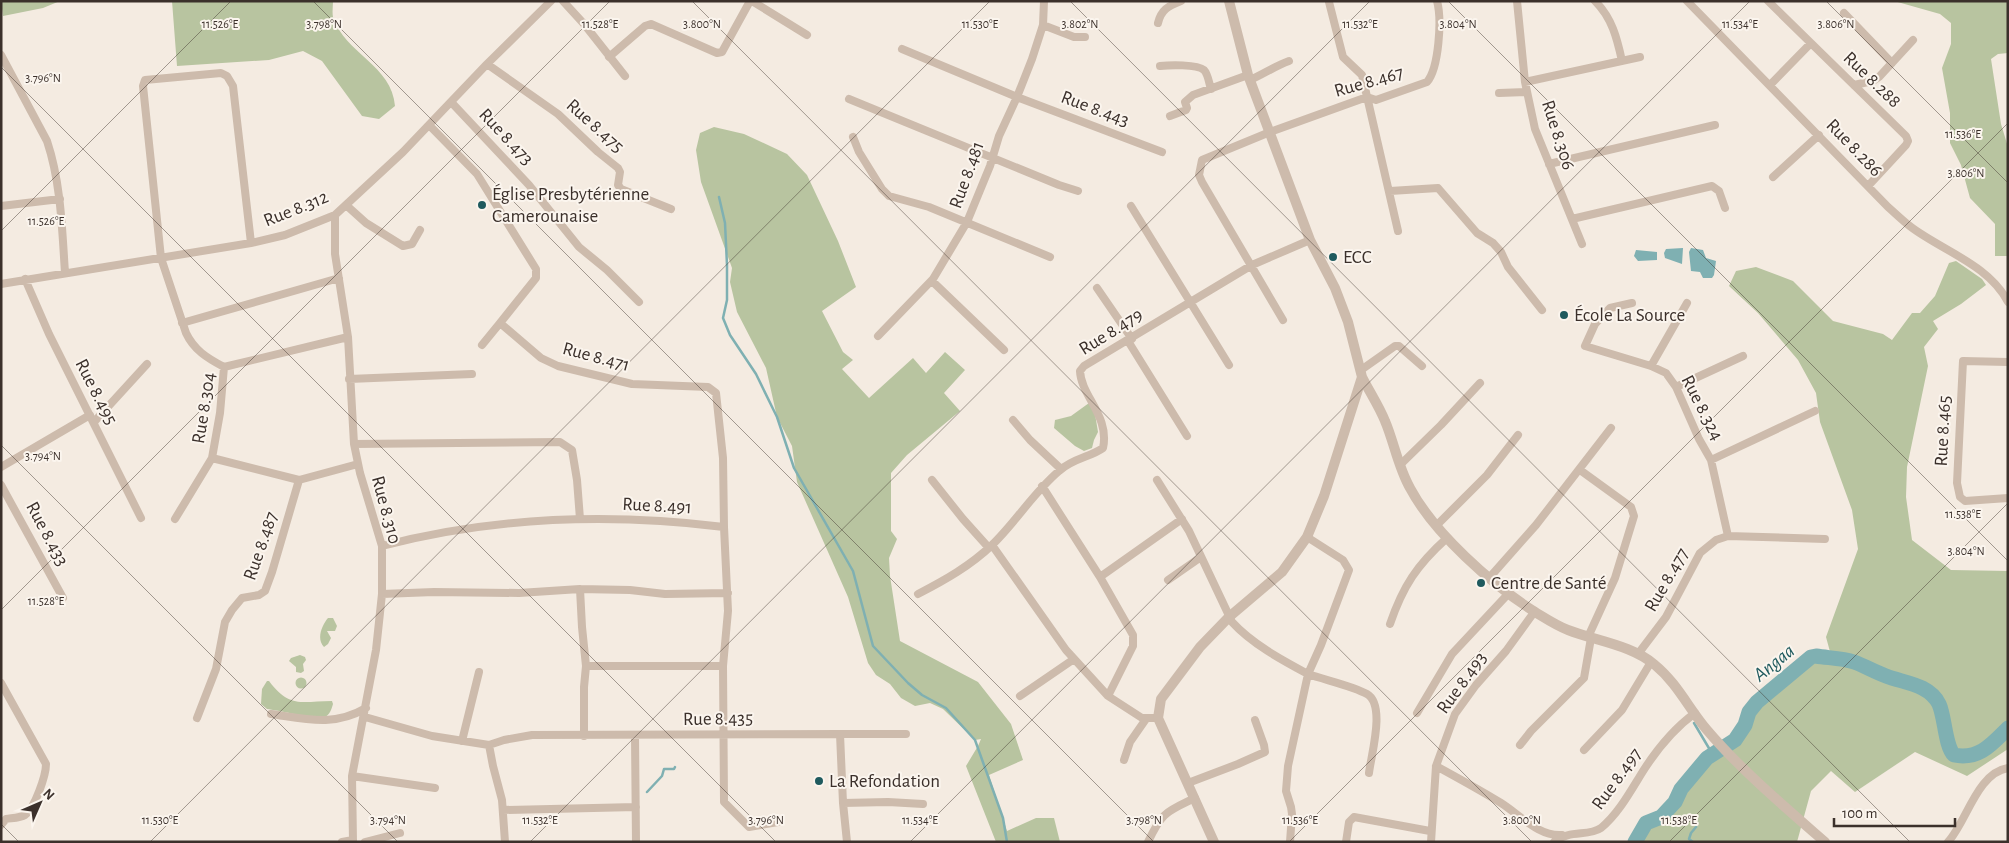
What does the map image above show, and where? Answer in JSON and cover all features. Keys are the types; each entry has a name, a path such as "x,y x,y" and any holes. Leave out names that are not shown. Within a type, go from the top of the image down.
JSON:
{"street":[{"name":"Rue 8.312","path":"1,284 251,243 285,235 335,215 430,126 487,64 551,1"},
{"path":"563,1 584,24 625,76"},
{"path":"609,57 645,26 652,24 717,53 722,52 751,1 807,35"},
{"name":"Rue 8.481","path":"878,336 932,282 967,222 999,136 1032,59 1042,25 1044,1"},
{"path":"1158,23 1161,12 1168,6 1181,1"},
{"path":"1229,1 1249,78 1310,240 1335,288 1348,322 1361,374 1385,421 1400,465 1415,498 1447,538 1509,593 1566,629 1638,654 1651,662 1667,676 1724,749 1784,807 1825,842"},
{"name":"Rue 8.467","path":"1252,265 1202,182 1199,175 1202,160 1270,132 1367,97 1376,100 1427,82 1431,77 1440,24 1437,1"},
{"name":"Rue 8.306","path":"1517,1 1526,82 1535,129 1582,244"},
{"path":"1595,1 1606,12 1613,26 1622,61"},
{"name":"Rue 8.286","path":"1687,1 1888,207 1912,228 1956,255 1994,282 2008,302"},
{"name":"Rue 8.288","path":"1768,1 1906,136 1908,140 1868,186"},
{"path":"1329,2 1343,57 1362,75 1398,230"},
{"path":"1844,13 1892,63"},
{"path":"1042,25 1074,37 1085,37"},
{"path":"1854,85 1876,80 1913,40"},
{"path":"1770,85 1811,43"},
{"name":"Rue 8.443","path":"902,49 1017,97 1162,152"},
{"path":"1,55 47,141 52,156 60,199 65,273"},
{"path":"1526,82 1640,57"},
{"path":"1170,116 1186,110 1188,98 1269,71 1275,66 1289,61"},
{"name":"Rue 8.475","path":"487,64 558,114 618,168 620,172 618,185 621,189 671,209"},
{"path":"1160,66 1173,65 1200,68 1206,72 1211,89"},
{"path":"224,366 191,345 161,258 143,86 147,79 221,73 230,80 233,86 251,243"},
{"path":"1499,93 1528,92"},
{"path":"849,99 1059,185 1078,191"},
{"name":"Rue 8.473","path":"452,103 529,185 578,247 606,270 639,302"},
{"path":"1549,164 1715,125"},
{"path":"430,126 477,174 536,269 536,278 482,345"},
{"path":"1773,177 1819,135"},
{"path":"853,137 859,152 882,189 889,196 929,207 1050,257"},
{"path":"1572,219 1712,186 1720,191 1725,208"},
{"path":"1390,191 1438,188 1477,233 1493,243 1501,252 1508,267 1542,310"},
{"path":"1,206 60,199"},
{"path":"346,205 374,228 403,246 412,244 420,230"},
{"path":"1131,206 1229,364"},
{"name":"Rue 8.310","path":"335,215 335,254 348,338 354,444 382,546 382,594 376,650 352,776 353,841"},
{"name":"Rue 8.479","path":"918,594 960,572 991,546 1042,486 1061,469 1081,457 1100,450 1104,444 1104,429 1080,377 1080,371 1084,366 1252,265 1310,240"},
{"path":"1252,265 1283,320"},
{"path":"182,323 339,278"},
{"name":"Rue 8.495","path":"25,279 49,334 141,518"},
{"path":"932,282 1004,350"},
{"path":"1097,288 1187,436"},
{"name":"Rue 8.324","path":"1632,302 1610,308 1595,324 1584,345 1586,348 1651,366 1666,373 1676,388 1699,439 1711,460 1728,536"},
{"path":"1651,366 1686,303"},
{"name":"Rue 8.471","path":"500,324 541,358 558,366 632,384 708,387 713,389 716,393 723,458 724,527"},
{"name":"Rue 8.304","path":"348,338 224,366 220,413 212,458 299,480 358,464"},
{"path":"1214,842 1158,718 1161,699 1200,647 1229,617 1282,572 1307,536 1324,496 1361,374 1395,346 1399,346 1422,366"},
{"path":"1676,388 1743,356"},
{"name":"Rue 8.465","path":"2008,362 1963,361 1957,483 1960,497 1965,501 2008,498"},
{"path":"1,467 92,419 147,364"},
{"path":"349,379 472,374"},
{"path":"1400,465 1442,425 1480,384"},
{"path":"1711,460 1816,411"},
{"path":"1013,420 1030,440 1061,469"},
{"path":"1490,577 1536,525 1611,428"},
{"path":"1437,525 1486,475 1518,435"},
{"path":"354,444 560,442 572,450 577,480 580,519"},
{"path":"175,519 212,458"},
{"path":"1520,745 1531,731 1584,678 1589,637 1615,578 1634,516 1630,507 1580,470"},
{"name":"Rue 8.487","path":"197,718 216,668 225,622 242,598 259,595 266,591 299,480"},
{"path":"932,480 962,519 991,546 1074,659 1108,696 1146,719 1158,718"},
{"path":"1158,480 1182,519 1229,617 1239,629 1280,659 1308,674 1367,694 1376,705 1377,719 1369,773"},
{"name":"Rue 8.433","path":"1,484 63,598"},
{"path":"1042,486 1100,577 1135,641 1108,696"},
{"name":"Rue 8.491","path":"382,546 424,535 463,528 580,519 675,521 724,527"},
{"path":"1100,577 1182,519"},
{"path":"724,527 728,593 723,666 724,802 749,827 778,822"},
{"path":"1290,842 1292,814 1286,791 1288,766 1308,674 1349,570 1344,560 1307,536"},
{"path":"1728,536 1825,539"},
{"name":"Rue 8.477","path":"1638,654 1666,617 1700,553 1716,540 1728,536"},
{"path":"1390,624 1399,598 1406,586 1426,557 1447,538"},
{"path":"1168,580 1201,557"},
{"path":"382,594 434,592 519,593 580,589 630,590 665,594 728,593"},
{"path":"580,589 586,666 584,736"},
{"path":"1417,713 1452,654 1509,593"},
{"name":"Rue 8.493","path":"1431,842 1430,831 1436,766 1455,714 1476,685 1506,651 1535,611"},
{"path":"1020,696 1074,659"},
{"path":"1584,750 1622,710 1651,662"},
{"path":"586,666 723,666"},
{"path":"462,742 478,672"},
{"path":"1,683 46,764 46,770 28,812 24,816 6,819 1,826"},
{"path":"271,714 330,721 365,713"},
{"name":"Rue 8.435","path":"365,713 402,729 462,742 489,745 504,740 532,736 906,734"},
{"name":"Rue 8.497","path":"1554,842 1562,836 1600,828 1628,796 1670,735 1695,713"},
{"path":"1124,760 1130,742 1146,719"},
{"path":"1188,783 1264,752 1264,745 1255,720"},
{"path":"840,734 847,842"},
{"path":"635,736 636,842"},
{"path":"489,745 503,810 505,842"},
{"path":"1436,766 1502,804 1534,826 1554,836 1562,836"},
{"path":"1948,842 1957,832 1966,813 1987,779 1995,773 2008,768"},
{"path":"352,776 435,788"},
{"path":"1148,842 1159,820 1165,813 1195,798"},
{"path":"843,803 888,802 923,804"},
{"path":"503,810 636,807"},
{"path":"1346,842 1349,822 1354,818 1430,831"},
{"path":"366,842 400,833"},
{"path":"342,842 353,841"}],"green space":[{"path":"1,1 60,1 43,8 3,16"},
{"path":"172,1 333,1 333,17 339,30 347,41 386,80 392,92 395,106 379,119 362,116 322,61 303,51 269,60 177,66"},
{"path":"1894,1 2008,1 2008,53 1998,54 1991,59 2001,124 2008,147 2008,256 1995,256 1995,224 1970,198 1961,165 1950,143 1950,113 1942,68 1951,44 1951,23 1940,14"},
{"path":"714,127 744,134 787,154 807,175 838,241 856,287 822,311 843,352 853,360 842,369 869,398 913,358 926,373 945,352 965,370 944,393 960,411 907,455 891,473 891,531 897,539 889,558 900,641 978,682 1011,724 1023,760 989,775 1007,831 1036,818 1054,818 1060,842 996,842 966,766 981,739 975,740 943,709 930,703 915,706 901,698 890,684 876,675 868,663 848,597 797,482 792,446 777,417 766,368 737,312 730,282 732,268 701,182 696,150 700,133"},
{"path":"1956,261 1982,279 1986,285 1961,304 1933,321 1938,329 1924,347 1928,366 1907,467 1906,497 1912,540 1951,570 2008,571 2008,749 1967,776 1915,752 1855,792 1831,771 1811,791 1797,842 1635,842 1646,823 1660,817 1675,802 1681,789 1707,758 1735,740 1745,725 1749,712 1757,702 1811,657 1832,659 1826,637 1858,549 1852,510 1820,422 1816,393 1798,360 1758,313 1729,286 1736,271 1756,267 1793,281 1833,321 1883,334 1892,340 1912,313 1920,313 1935,296 1949,263"},
{"path":"1089,403 1095,414 1098,432 1092,448 1084,451 1075,446 1054,428 1055,420 1071,416"},
{"path":"328,618 333,618 337,626 335,631 327,631 331,638 324,647 320,636"},
{"path":"300,655 305,657 306,660 303,664 304,671 301,673 296,672 296,667 289,661 291,658"},
{"path":"299,678 303,678 306,683 305,687 299,688 296,685 296,681"},
{"path":"267,681 290,700 297,702 332,701 333,704 328,715 321,718 267,709 261,704 262,689"}],"water":[{"path":"1683,248 1682,264 1665,258 1664,253 1666,249"},
{"path":"1691,248 1703,250 1706,258 1716,261 1712,278 1703,278 1700,272 1691,271 1689,252"},
{"path":"1636,250 1657,252 1657,260 1638,261 1634,256"}],"waterway":[{"path":"719,197 725,223 727,265 727,300 723,318 730,335 756,374 777,417 794,468 853,571 873,646 922,695 946,708 975,740 1003,818 1007,842"},
{"name":"Angaa","path":"1635,842 1646,823 1661,817 1675,802 1681,789 1707,758 1735,740 1745,725 1749,712 1757,702 1811,657 1816,656 1854,662 1886,676 1916,685 1929,692 1939,704 1949,745 1954,755 1963,756 1978,753 1990,745 2008,728"},
{"path":"1694,723 1713,755"},
{"path":"647,792 662,776 664,769 674,769 675,767"},
{"path":"1693,842 1689,839 1696,827"}],"place":[{"name":"Église Presbytérienne Camerounaise","path":"482,205"},
{"name":"ECC","path":"1333,257"},
{"name":"École La Source","path":"1564,315"},
{"name":"Centre de Santé","path":"1481,583"},
{"name":"La Refondation","path":"819,781"}]}
